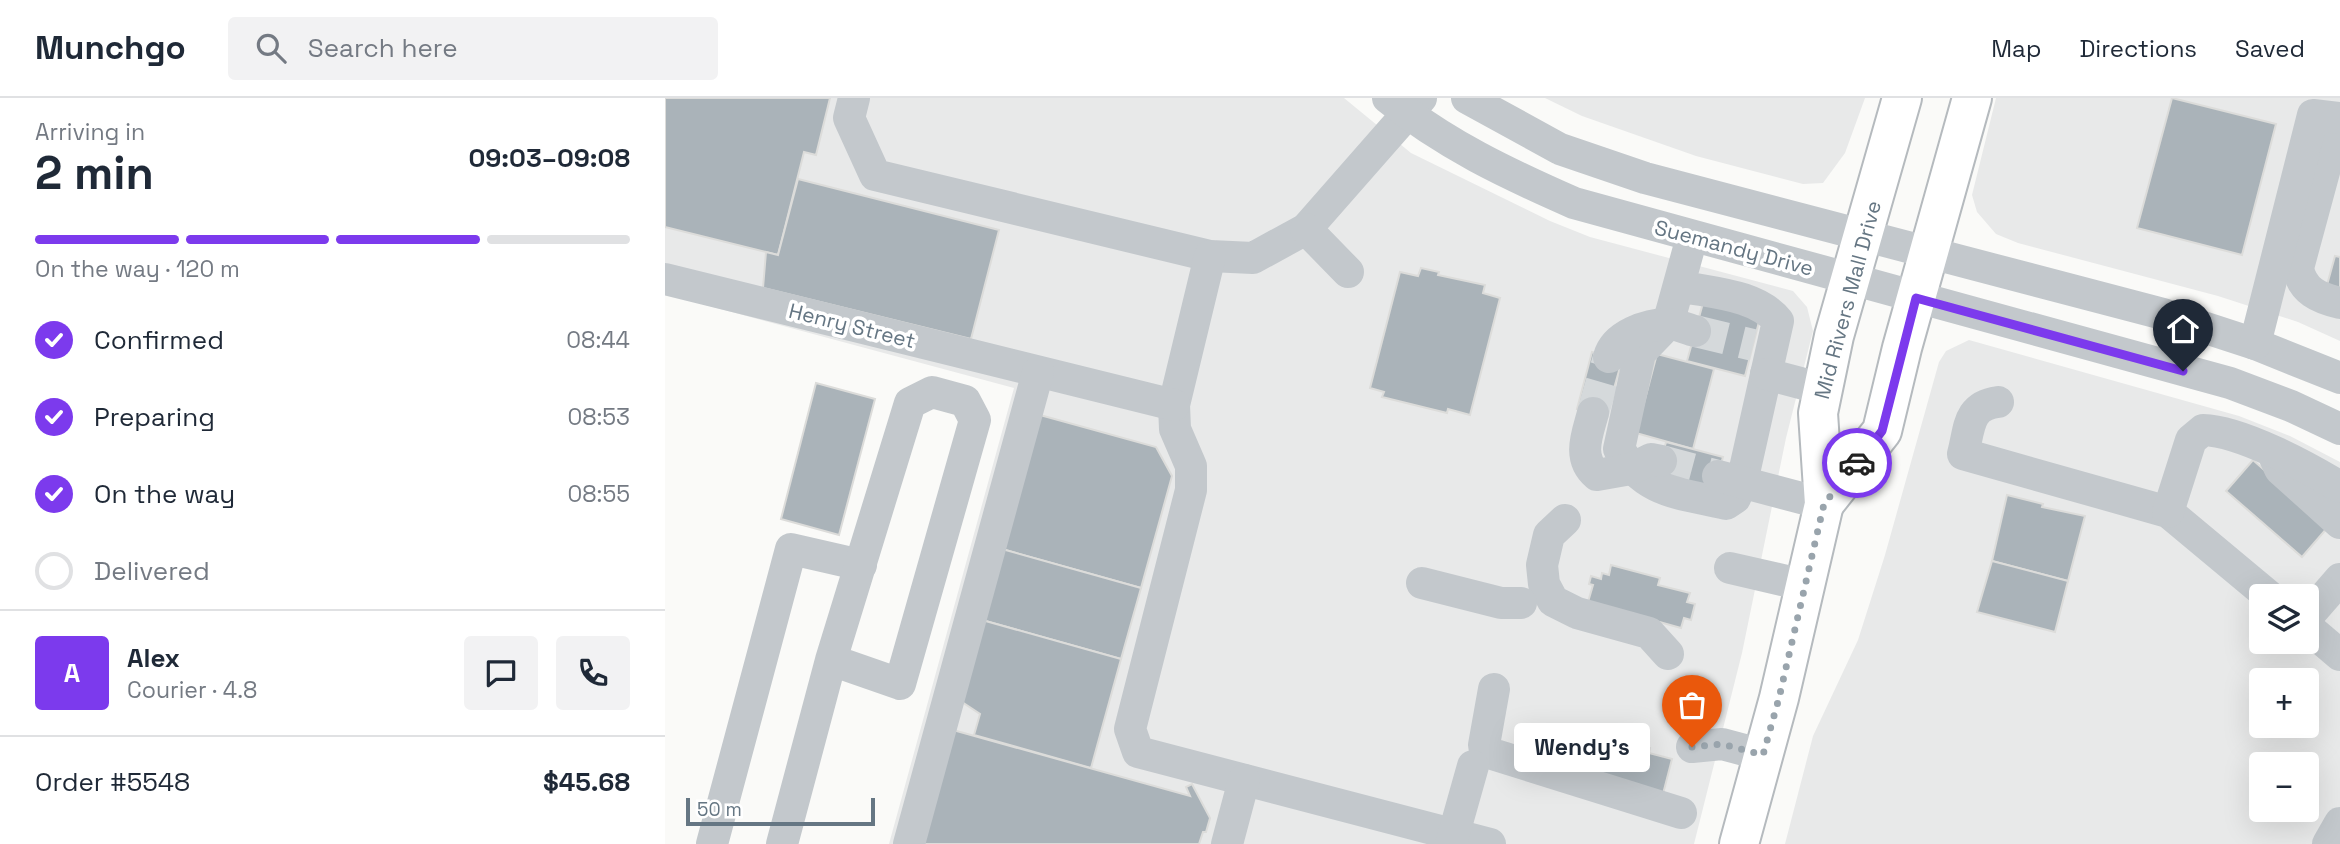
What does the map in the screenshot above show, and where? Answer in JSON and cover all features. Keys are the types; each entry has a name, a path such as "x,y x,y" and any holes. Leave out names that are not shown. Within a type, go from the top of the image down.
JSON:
{"main road":[{"name":"Mid Rivers Mall Drive","path":"1739,844 1779,698 1824,504 1818,413 1823,389 1902,98"},
{"name":"Mid Rivers Mall Drive","path":"1824,504 1882,431 1972,98"}],"street":[{"path":"853,98 849,118 876,175 1210,256 1254,258 1306,229 1406,104"},
{"path":"1467,98 1560,149 1645,178 2163,314 2255,344 2340,378"},
{"name":"Suemandy Drive","path":"1406,104 1494,168 1574,202 1851,281 2230,383 2291,406 2340,429"},
{"path":"2255,344 2313,115 2340,118"},
{"path":"2340,128 2334,135 2298,268 2306,288 2340,303"},
{"path":"1306,229 1348,272"},
{"path":"1682,328 1679,286 1692,237"},
{"path":"1210,256 1174,405 1175,429 1191,466 1191,491 1130,729 1138,752 1452,839 1490,844"},
{"name":"Henry Street","path":"665,279 1174,405"},
{"path":"1679,286 1756,303 1768,309 1778,321 1764,356 1730,479 1735,498 1726,504 1656,487 1630,469 1619,449 1640,353 1682,328"},
{"path":"1609,357 1619,340 1634,332 1682,328"},
{"path":"1764,356 1823,389"},
{"path":"909,844 1038,372"},
{"path":"782,844 831,660 910,403 932,392 965,401 975,420 900,684 831,660"},
{"path":"1998,402 1983,404 1974,412 1963,454 2168,512 2254,584"},
{"path":"1593,413 1584,444 1589,468 1597,475 1630,469 1651,459 1661,461"},
{"path":"2168,512 2188,451 2196,435 2203,430 2212,430 2272,452 2340,487"},
{"path":"2272,452 2280,469 2340,523"},
{"path":"1730,479 1824,504"},
{"path":"1565,520 1549,535 1542,565 1544,584 1553,601 1577,612 1649,633 1668,654"},
{"path":"712,844 791,549 861,565"},
{"path":"1730,568 1804,585"},
{"path":"2319,603 2340,579"},
{"path":"1422,583 1500,603 1521,603"},
{"path":"2319,637 2340,655"},
{"path":"1494,689 1484,745 1489,753 1681,813"},
{"path":"1692,747 1722,744 1763,755"},
{"path":"1452,839 1472,766"},
{"path":"1227,844 1244,780"},
{"path":"2328,844 2340,823"}],"shaded area":[{"path":"665,98 1344,98 1411,153 1550,221 1590,237 1793,291 1807,307 1813,331 1786,438 1742,653 1694,844 889,844 1014,388 665,294"},
{"path":"1545,98 1865,98 1845,153 1823,183 1803,184 1696,156 1582,116"},
{"path":"1996,98 2340,98 2340,341 2298,322 2218,296 2018,243 1996,234 1977,212 1972,195"},
{"path":"1969,340 2239,416 2290,436 2340,462 2340,844 1785,844 1813,736 1858,640 1885,555 1939,362 1946,351"}],"building":[{"path":"665,98 830,98 816,155 804,152 778,255 665,227"},
{"path":"2172,98 2276,124 2242,255 2137,228"},
{"path":"798,179 999,230 971,339 763,288 766,252 778,255"},
{"path":"2335,256 2340,257 2340,288 2327,285"},
{"path":"1421,268 1439,272 1438,275 1485,285 1483,293 1500,298 1470,415 1448,409 1447,413 1382,397 1384,392 1370,388 1400,272 1418,276"},
{"path":"1703,303 1760,318 1745,376 1687,361"},
{"path":"1592,352 1622,360 1606,417 1577,409"},
{"path":"1657,354 1714,369 1693,449 1636,433"},
{"path":"816,383 875,399 839,535 781,519"},
{"path":"1040,415 1156,447 1172,476 1141,588 1002,549"},
{"path":"1666,442 1723,457 1713,491 1657,476"},
{"path":"2253,460 2328,527 2302,557 2226,491"},
{"path":"2007,495 2043,504 2042,507 2085,516 2068,581 1992,561"},
{"path":"1002,549 1141,588 1121,659 982,620"},
{"path":"1992,561 2068,581 2055,632 1977,612"},
{"path":"1611,565 1660,578 1658,585 1690,593 1687,602 1695,604 1691,620 1684,618 1681,628 1588,602 1593,585 1589,584 1591,576 1601,579 1602,573 1609,575"},
{"path":"982,620 1121,659 1091,768 974,735 980,714 959,700"},
{"path":"953,730 1190,796 1186,787 1192,784 1210,818 1206,832 1203,832 1199,844 922,844"},
{"path":"1568,734 1626,747 1627,742 1650,748 1649,753 1672,759 1663,794 1537,755 1541,740 1565,746"}],"tunnel":[{"path":"1695,331 1753,345"},
{"path":"1593,413 1609,357"},
{"path":"1661,461 1718,476"}],"way so far":[{"path":"1692,747 1722,744 1763,755 1824,504 1857,463"}],"place":[{"name":"Wendy's","path":"1692,747"}],"route":[{"path":"1857,463 1882,431 1916,298 2183,371"}]}
